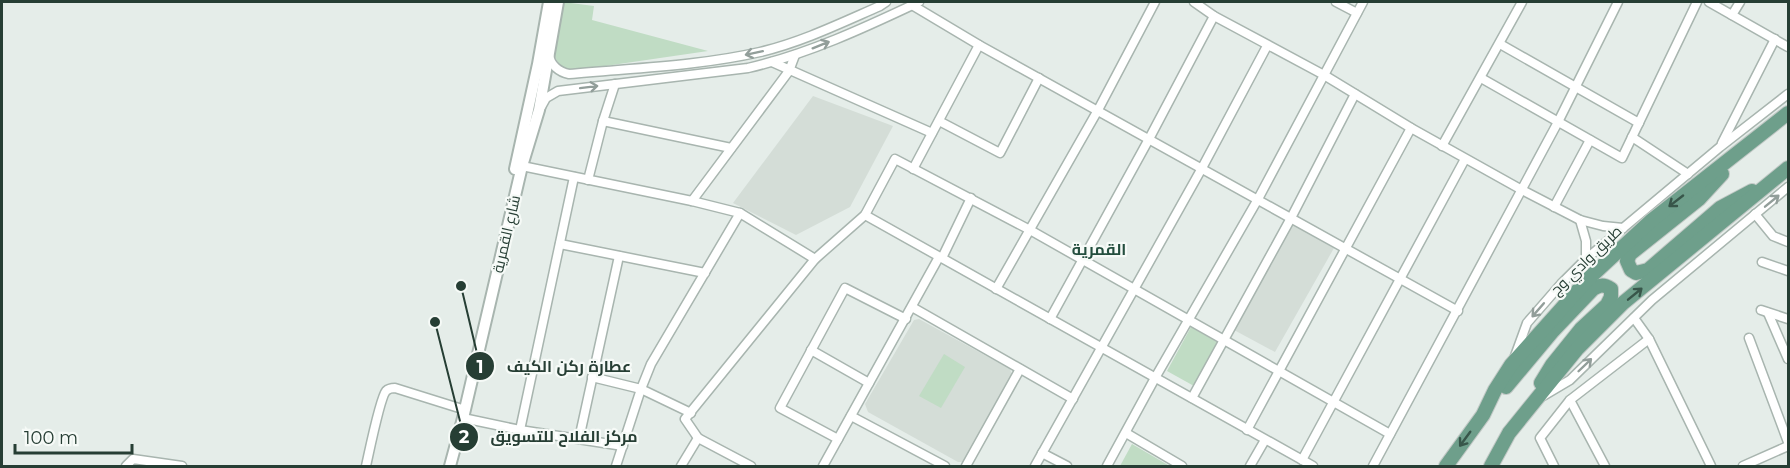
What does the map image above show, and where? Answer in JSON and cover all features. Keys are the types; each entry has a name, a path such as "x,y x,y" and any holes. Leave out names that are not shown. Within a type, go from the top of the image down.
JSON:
{"main road":[{"name":"طريق وادي وج","path":"1446,466 1483,415 1512,365 1552,317 1588,279 1644,226 1788,113"},
{"path":"1750,143 1699,199 1630,254 1627,261 1631,270 1636,273 1648,270 1720,208 1783,172"},
{"path":"1509,433 1577,349 1623,303 1783,172"},
{"path":"1483,415 1552,332 1593,289 1600,285 1611,289 1611,297 1552,365 1491,466"}],"street":[{"path":"444,466 461,413 529,107 549,2"},
{"name":"شارع القمرية","path":"450,466 522,166 539,110 558,2"},
{"path":"548,52 549,60 556,68 570,74 725,59 762,51 817,33 886,2"},
{"path":"996,289 1098,110 1155,2"},
{"path":"1194,2 1267,46 1324,75 1410,128 1554,207 1580,220 1623,228"},
{"path":"1336,2 1357,13"},
{"path":"1107,466 1258,199 1363,2"},
{"path":"1442,146 1522,2"},
{"path":"1373,466 1558,122 1618,2"},
{"path":"1481,78 1622,158 1697,2"},
{"path":"1709,2 1788,47"},
{"path":"1732,15 1740,2"},
{"path":"539,110 546,98 558,91 748,68 772,62 853,32 916,3 979,45 1458,310"},
{"path":"1050,319 1214,16"},
{"path":"1720,147 1775,39"},
{"path":"1500,44 1639,123"},
{"path":"914,169 979,45"},
{"path":"1035,466 1202,168 1267,46"},
{"path":"692,201 789,70 795,55"},
{"path":"772,62 932,133"},
{"path":"939,121 1000,153 1039,78"},
{"path":"588,180 615,84"},
{"path":"1192,398 1291,218 1355,94"},
{"path":"1512,365 1527,323 1586,259 1720,147 1788,94"},
{"path":"603,121 731,148"},
{"path":"1247,430 1410,128"},
{"path":"1632,137 1688,174"},
{"path":"1554,207 1590,140"},
{"path":"751,466 698,438 685,419 815,259 865,215 895,159 1083,259 1390,434"},
{"path":"1302,460 1465,159"},
{"path":"522,166 740,213 815,259"},
{"path":"520,430 574,177"},
{"path":"1538,399 1570,380 1652,300 1788,187"},
{"path":"823,466 941,257 971,198"},
{"path":"616,466 651,364 740,213"},
{"path":"1755,214 1773,236 1788,242"},
{"path":"865,215 1313,466"},
{"path":"1580,220 1586,241 1586,259"},
{"path":"560,244 705,273"},
{"path":"579,439 619,256"},
{"path":"1762,262 1788,271"},
{"path":"838,439 780,408 845,288 906,319"},
{"path":"912,307 1073,399"},
{"path":"1788,319 1765,312 1788,359"},
{"path":"1634,318 1649,339 1711,466"},
{"path":"1743,466 1762,463 1788,444 1749,338"},
{"path":"1554,466 1540,438 1570,400 1649,339"},
{"path":"811,350 869,383"},
{"path":"966,466 1020,369"},
{"path":"592,377 641,389 691,412"},
{"path":"366,466 380,408 386,391 390,388 461,413 520,430 623,446"},
{"path":"1570,400 1605,466"},
{"path":"851,416 945,466"},
{"path":"1126,433 1182,466"},
{"path":"681,466 698,438"},
{"path":"1250,466 1265,440"},
{"path":"1042,453 1066,466"},
{"path":"126,466 133,459 182,466"}],"shaded area":[{"path":"813,96 893,126 850,207 796,235 733,203"},
{"path":"1292,224 1334,248 1275,352 1234,330"},
{"path":"919,319 1010,369 1012,375 963,462 958,462 868,412 865,404 914,320"}],"green space":[{"path":"563,2 594,6 592,20 708,51 571,71 559,63 554,53 555,30"},
{"path":"1191,327 1217,342 1194,386 1167,371"},
{"path":"944,354 965,367 941,408 919,396"},
{"path":"1132,444 1168,465 1168,466 1120,466"}],"place":[{"name":"عطارة ركن الكيف","path":"461,286"},
{"name":"مركز الفلاح للتسويق","path":"435,322"}],"district":[{"name":"القمرية","path":"1099,249"}]}
